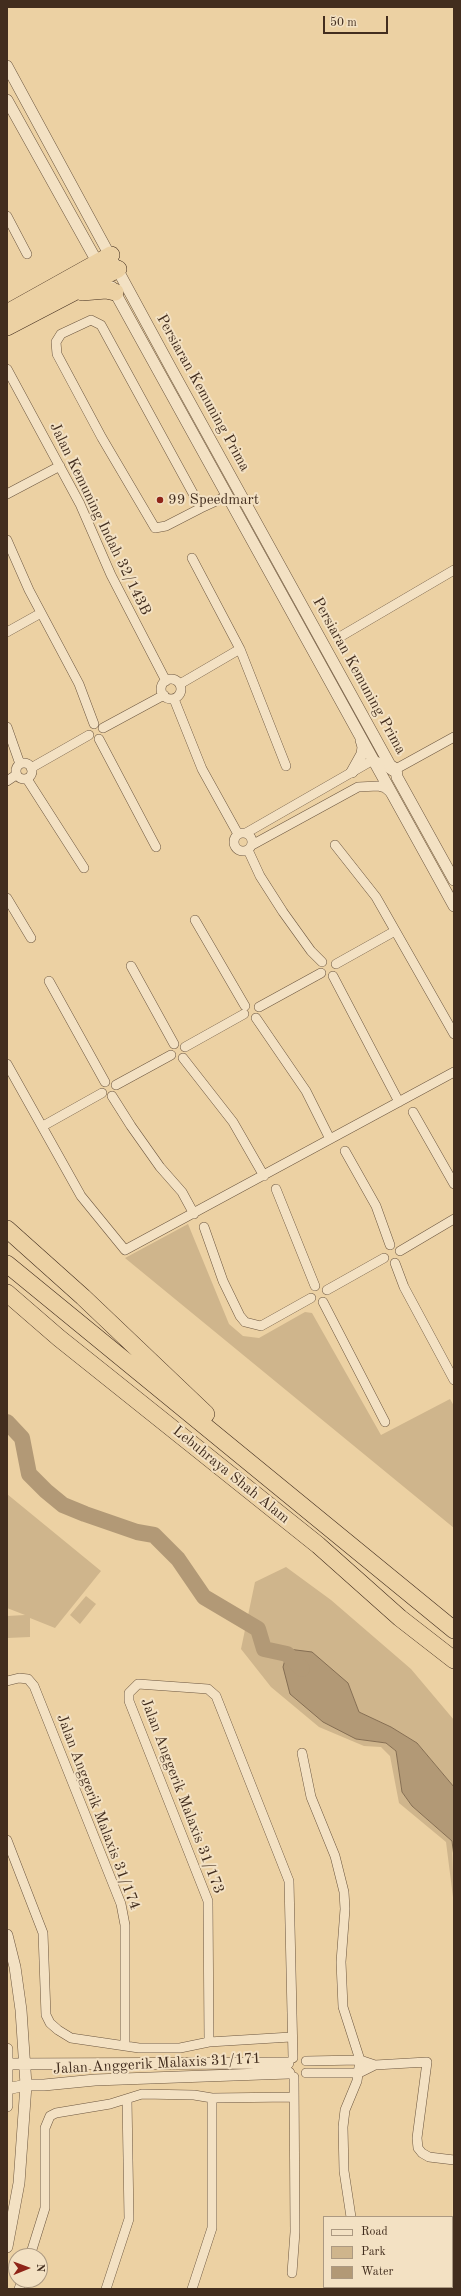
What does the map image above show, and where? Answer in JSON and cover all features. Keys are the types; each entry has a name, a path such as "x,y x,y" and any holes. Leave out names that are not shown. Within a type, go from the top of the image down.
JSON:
{"highway":[{"path":"7,328 72,293 108,266"},
{"path":"7,313 108,266"},
{"path":"72,293 106,290 115,292"},
{"path":"7,1229 84,1297 218,1426 260,1462 286,1493"},
{"name":"Lebuhraya Shah Alam","path":"7,1264 454,1630"},
{"name":"Lebuhraya Shah Alam","path":"7,1293 59,1338 318,1545 400,1618 454,1660"},
{"path":"7,1302 59,1338"},
{"path":"400,1618 437,1657 454,1672"}],"street":[{"name":"Persiaran Kemuning Prima","path":"7,66 108,266 115,292 454,906"},
{"name":"Persiaran Kemuning Prima","path":"7,100 176,377 387,758 397,773 454,880"},
{"path":"7,216 27,254"},
{"path":"201,508 101,325 91,320 61,334 56,342 57,354 102,438 155,528 166,526 227,496"},
{"name":"Jalan Kemuning Indah 32/143B","path":"7,369 80,504 111,575 166,681"},
{"path":"7,494 60,466"},
{"path":"7,540 78,684 94,724"},
{"path":"192,558 240,649 286,766"},
{"path":"338,638 454,570"},
{"path":"7,632 42,613"},
{"path":"180,684 240,649"},
{"path":"174,699 169,699 164,696 162,688 166,681 174,680 180,684"},
{"path":"174,699 180,693 180,684"},
{"path":"103,728 164,696"},
{"path":"174,699 202,769 242,833 252,839 250,848 260,876 283,912 311,951 322,962"},
{"path":"89,736 93,739 99,739 104,735 103,728 94,724"},
{"path":"89,736 89,729 94,724"},
{"path":"7,727 20,764"},
{"path":"352,772 363,747 358,733"},
{"path":"31,768 89,736"},
{"path":"398,805 391,792 385,788 378,786 358,787 250,848 239,851 235,847 233,841 242,833 374,760 397,773 454,737"},
{"path":"99,739 156,847"},
{"path":"25,763 31,768 32,773 27,779 20,779 16,775 16,767 20,764 25,763"},
{"path":"7,781 16,775"},
{"path":"27,779 84,868"},
{"path":"335,845 376,897 454,1034"},
{"path":"7,898 31,938"},
{"path":"185,1047 245,1010 252,1003 258,1007 260,1012 256,1018 249,1019 245,1010 195,920"},
{"path":"336,964 395,931"},
{"path":"322,962 329,960 336,964"},
{"path":"321,973 320,967 322,962"},
{"path":"333,976 336,972 336,964"},
{"path":"131,966 174,1044"},
{"path":"321,973 328,977 333,976"},
{"path":"258,1007 321,973"},
{"path":"333,976 400,1102"},
{"path":"49,981 105,1082"},
{"path":"256,1018 306,1091 330,1139"},
{"path":"174,1044 179,1043 185,1047 186,1054 183,1058"},
{"path":"171,1055 170,1050 174,1044"},
{"path":"171,1055 175,1058 183,1058"},
{"path":"116,1085 171,1055"},
{"path":"183,1058 233,1122 264,1176"},
{"path":"7,1064 81,1196 125,1250 454,1072"},
{"path":"102,1094 101,1086 105,1082 112,1082 116,1085"},
{"path":"102,1094 108,1097 112,1096 116,1093 116,1085"},
{"path":"43,1126 102,1094"},
{"path":"112,1096 160,1167 182,1192 194,1214"},
{"path":"413,1112 454,1184"},
{"path":"345,1151 376,1206 390,1246"},
{"path":"276,1189 315,1286"},
{"path":"400,1251 454,1219"},
{"path":"204,1227 223,1281 240,1316 245,1322 261,1326 311,1298"},
{"path":"390,1246 395,1246 400,1251 400,1258 395,1262 387,1262 384,1258 384,1250 390,1246"},
{"path":"327,1290 384,1258"},
{"path":"395,1262 404,1287 454,1380"},
{"path":"315,1286 324,1286 327,1290 328,1296 323,1302"},
{"path":"315,1286 310,1293 311,1298 315,1302 323,1302"},
{"path":"323,1302 385,1422"},
{"name":"Jalan Anggerik Malaxis 31/174","path":"7,1681 19,1678 28,1680 34,1686 120,1904 125,1925 125,2046"},
{"name":"Jalan Anggerik Malaxis 31/173","path":"210,2042 208,1900 129,1701 129,1693 138,1684 208,1689 213,1692 218,1701 289,1881 291,2037"},
{"path":"302,1754 311,1797 341,1874 345,1909 341,1962 343,2007 360,2060 359,2073 345,2110 343,2127 344,2171 351,2216"},
{"path":"7,1840 42,1933 46,2015 50,2023 71,2038 125,2046 180,2048 210,2042 291,2037 295,2232 292,2273"},
{"path":"7,1935 15,1967 24,2049 26,2085 19,2182 7,2247"},
{"path":"7,2049 7,2106"},
{"path":"24,2049 40,2061 52,2063"},
{"path":"291,2068 300,2057 306,2061 360,2060 375,2065 427,2062 417,2138 418,2148 422,2153 429,2157 454,2160"},
{"path":"291,2068 301,2078 308,2069 306,2061"},
{"name":"Jalan Anggerik Malaxis 31/171","path":"7,2064 52,2063 291,2068"},
{"path":"306,2073 359,2073 375,2065"},
{"name":"Jalan Anggerik Malaxis 31/171","path":"7,2089 26,2085 291,2068"},
{"path":"25,2114 35,2091 44,2085"},
{"path":"32,2248 45,2208 46,2122 50,2116 56,2113 110,2104 142,2094 194,2095 212,2098 293,2097"},
{"path":"192,2289 212,2228 212,2098"},
{"path":"106,2289 130,2219 127,2099"}],"green space":[{"path":"188,1224 229,1324 243,1336 259,1338 305,1312 312,1313 381,1435 450,1399 454,1406 454,1528 125,1258"},
{"path":"7,1494 101,1571 55,1628 30,1618 30,1637 7,1638 7,1616 25,1615 7,1608"},
{"path":"286,1567 331,1600 411,1669 454,1720 454,1787 417,1743 391,1727 359,1712 348,1683 356,1739 386,1743 396,1751 402,1792 412,1806 452,1841 454,1905 446,1842 399,1803 390,1756 381,1747 364,1746 319,1727 271,1687 241,1649 255,1582"},
{"path":"86,1596 96,1604 80,1624 70,1615"}],"water":[{"path":"288,1649 312,1652 348,1683 359,1712 391,1727 417,1743 454,1787 454,1857 452,1841 412,1806 402,1792 396,1751 386,1743 356,1739 323,1722 290,1694 283,1667"}],"waterway":[{"path":"7,1422 22,1438 29,1474 46,1491 63,1505 85,1514 137,1532 154,1535 178,1559 204,1597 258,1629 264,1649 287,1654 302,1669"}],"place":[{"name":"99 Speedmart","path":"160,500"}]}
